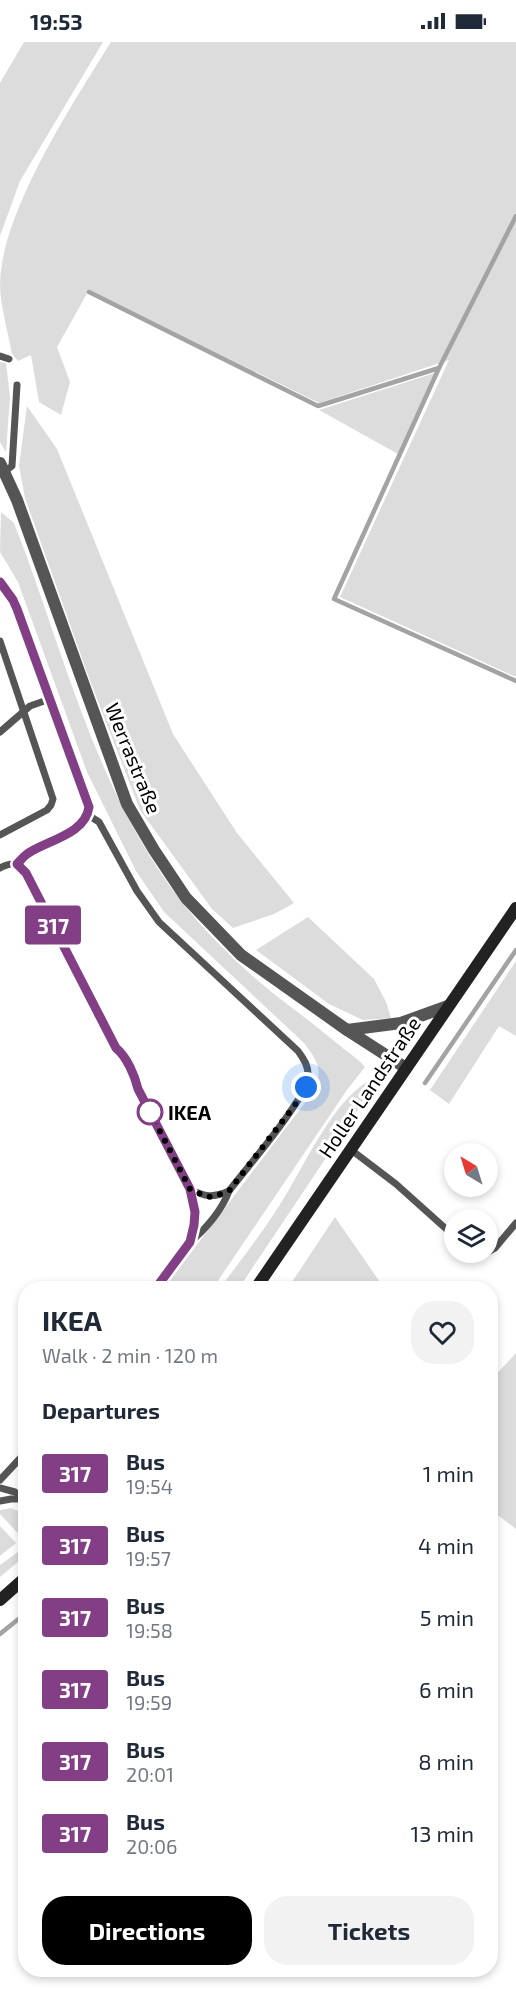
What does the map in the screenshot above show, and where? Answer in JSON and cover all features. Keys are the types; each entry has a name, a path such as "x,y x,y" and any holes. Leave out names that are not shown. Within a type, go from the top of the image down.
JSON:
{"main road":[{"name":"Holler Landstraße","path":"261,1281 516,908"},
{"path":"0,1600 18,1583"}],"street":[{"name":"Werrastraße","path":"2,467 21,511 127,804 186,898 241,954 347,1030 406,1068"},
{"path":"347,1030 401,1023 448,1006"}],"lane":[{"path":"0,356 9,359"},
{"path":"2,467 12,466 17,385"},
{"path":"0,582 13,600 89,807 88,815 76,828 27,854 17,864 0,868"},
{"path":"0,640 53,799 47,810 0,835"},
{"path":"0,732 30,706 50,699"},
{"path":"88,815 99,822 137,891 159,922 298,1051 304,1060 308,1078 301,1097 229,1191 226,1200 201,1233 190,1242 161,1281"},
{"path":"17,864 26,873 116,1048 121,1052 136,1080 138,1089 190,1189 195,1212 190,1242"},
{"path":"350,1149 396,1184 444,1227"},
{"path":"190,1189 212,1197 229,1191"},
{"path":"498,1244 516,1223"},
{"path":"0,1480 18,1461"},
{"path":"0,1488 18,1494"},
{"path":"0,1501 18,1499"}],"shaded area":[{"path":"24,42 103,42 20,181 0,236 0,83"},
{"path":"111,42 516,42 516,677 340,597 449,360 319,403 89,290 57,347 70,382 61,415 39,402 31,355 18,361 12,354 0,286 3,257 12,226 41,160"},
{"path":"0,362 6,363 10,397 6,452 0,442"},
{"path":"435,373 398,454 319,410"},
{"path":"27,406 57,449 173,734 237,833 294,903 274,914 233,928 212,909 140,810 89,678 25,498 19,466"},
{"path":"1,512 14,523 99,756 122,806 148,853 179,899 224,950 259,982 365,1067 218,1281 169,1281 310,1096 317,1081 317,1063 304,1043 164,912 136,871 87,772 18,582 0,552"},
{"path":"308,917 374,979 386,1002 391,1018 363,1020 329,1004 256,950"},
{"path":"516,961 516,1036 499,1026 449,1104 430,1090"},
{"path":"368,1081 360,1107 244,1281 225,1281 271,1218 333,1117 355,1091"},
{"path":"335,1217 379,1281 293,1281"},
{"path":"516,1353 516,1529 498,1515 498,1372"},
{"path":"11,1508 18,1511 18,1534 0,1514 0,1510"},
{"path":"0,1526 16,1543 0,1556"},
{"path":"18,1552 18,1562 0,1577 0,1565"}],"waterway":[{"path":"89,292 318,406 439,368 516,216"},
{"path":"439,368 334,599 516,681"},
{"path":"425,1083 516,950"},
{"path":"0,1634 18,1619"}],"bus line":[{"name":"317","path":"0,582 17,609 89,807 88,815 76,828 27,854 17,864 24,869 116,1048 121,1052 136,1080 138,1089 190,1189 193,1201 195,1212 190,1242 162,1281"}],"place":[{"name":"IKEA","path":"150,1112"}],"route":[{"path":"150,1112 190,1189 212,1197 229,1191 301,1097 306,1087"}]}
